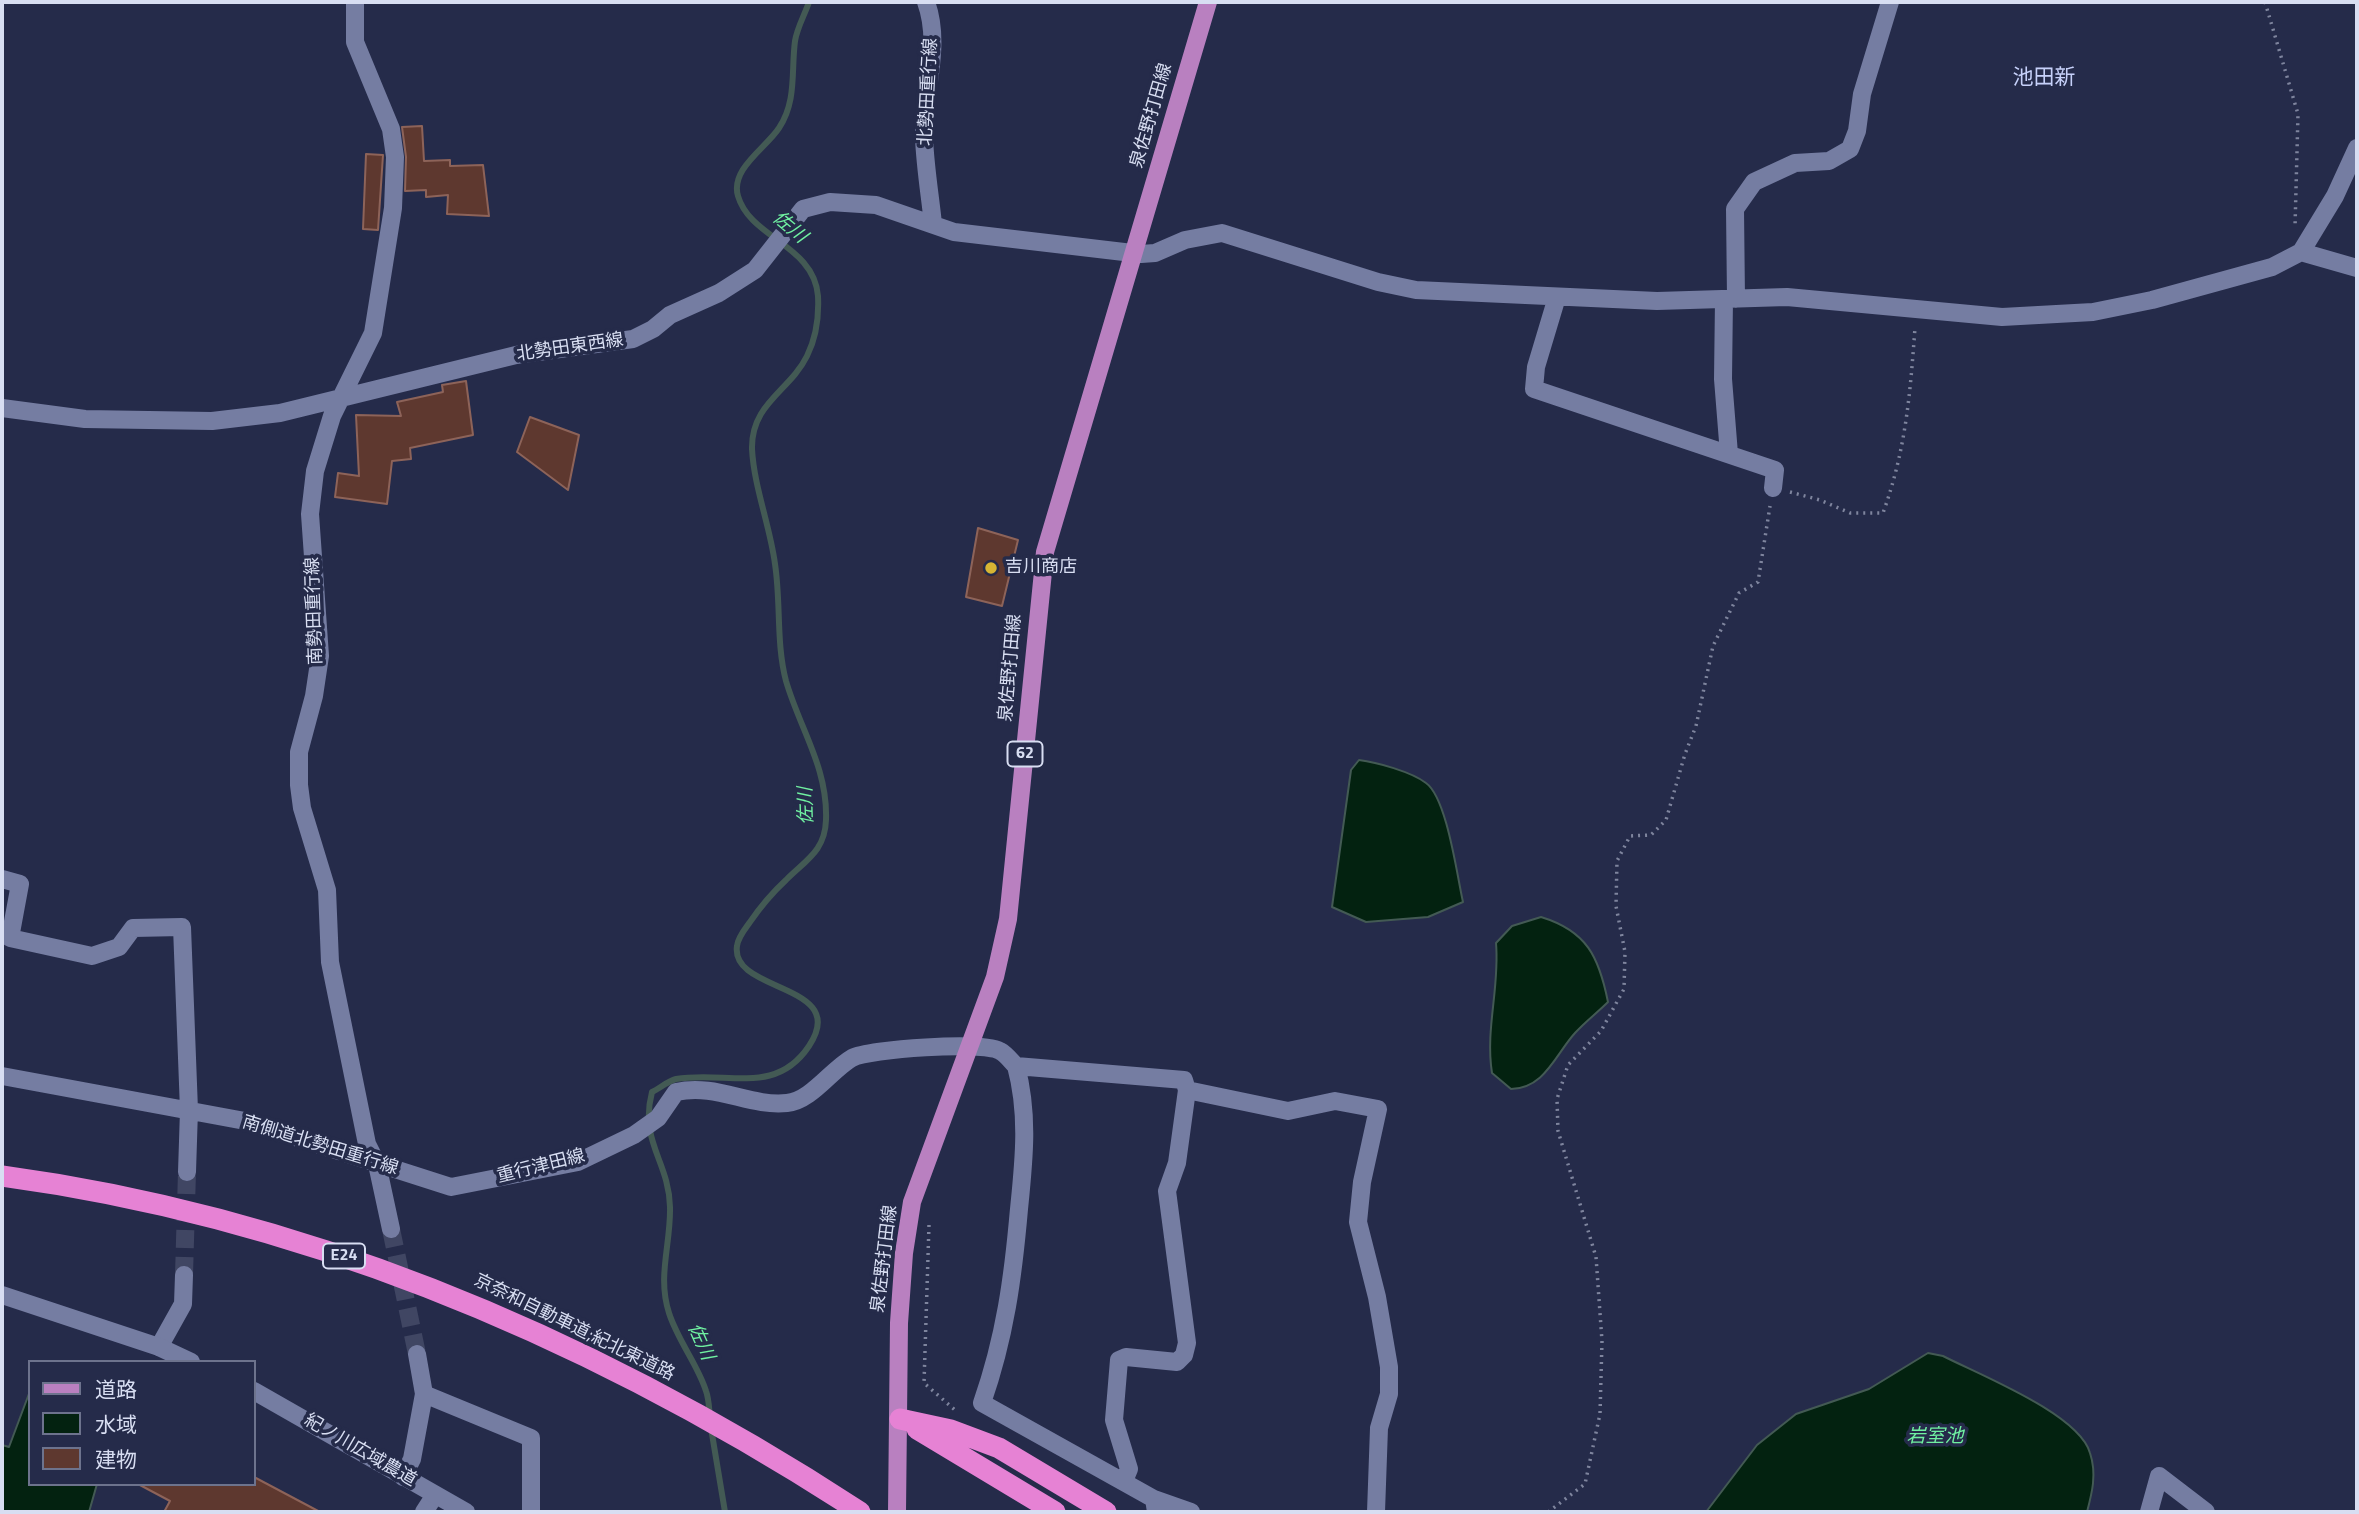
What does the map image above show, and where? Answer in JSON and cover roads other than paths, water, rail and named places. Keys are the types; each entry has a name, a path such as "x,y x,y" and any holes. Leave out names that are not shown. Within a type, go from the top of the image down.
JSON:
{"highway":[{"name":"京奈和自動車道;紀北東道路","path":"2,1176 129,1198 340,1254 516,1321 666,1397 749,1443 858,1511"},
{"path":"900,1419 1055,1512"},
{"path":"900,1419 951,1430 999,1448 1106,1512"}],"main road":[{"name":"泉佐野打田線","path":"897,1512 899,1323 904,1254 912,1202 995,977 1009,919 1045,552 1208,2"}],"street":[{"name":"南勢田重行線","path":"355,2 355,43 391,130 395,157 394,195 373,333 321,445 312,489 310,514 320,656 299,752 299,785 302,808 327,890 330,962 367,1144 377,1164 390,1229"},
{"name":"北勢田重行線","path":"926,2 932,21 932,41 924,135 933,224"},
{"path":"1728,454 1723,379 1735,209 1754,182 1795,163 1829,161 1850,149 1857,131 1862,94 1890,2"},
{"path":"2357,148 2335,196 2301,252 2357,268"},
{"name":"北勢田東西線","path":"2,408 85,419 212,421 281,413 516,355 633,339 653,329 670,315 719,293 755,270 803,209 830,202 876,205 954,232 1134,253 1155,253 1185,240 1222,233 1378,282 1416,290 1657,301 1787,297 2002,317 2094,312 2152,300 2250,273 2301,252"},
{"path":"1558,298 1536,367 1534,389 1775,470 1773,488"},
{"path":"2,879 20,884 10,938 92,956 119,947 133,928 182,926 189,1110 187,1172"},
{"path":"968,1045 1000,1051 1016,1066 1023,1094 1025,1146 1013,1273 1000,1350 982,1403 1124,1482 1155,1505 1191,1512"},
{"name":"重行津田線","path":"451,1187 578,1162 634,1135 658,1118 676,1092 689,1089 724,1091 769,1104 789,1103 801,1098 854,1056 968,1045"},
{"path":"1016,1066 1168,1077 1184,1080 1187,1090 1177,1163 1167,1191 1187,1343 1184,1355 1177,1362 1126,1357 1119,1360 1114,1420 1129,1469 1124,1482"},
{"name":"南側道北勢田重行線","path":"2,1076 244,1121 451,1187"},
{"path":"1187,1090 1288,1111 1335,1101 1378,1109 1362,1182 1358,1222 1377,1297 1389,1367 1389,1394 1379,1428 1376,1512"},
{"path":"159,1347 183,1304 184,1275"},
{"path":"2,1295 159,1347 187,1360"},
{"path":"404,1477 412,1459 424,1394 417,1354"},
{"name":"紀ノ川広域農道","path":"256,1392 466,1512"},
{"path":"424,1394 531,1438 531,1512"},
{"path":"2149,1512 2159,1476 2206,1512"},
{"path":"424,1512 435,1495"}],"water":[{"path":"1359,760 1412,775 1426,783 1433,791 1445,820 1463,902 1428,917 1366,922 1332,907 1351,770"},
{"path":"1541,917 1570,930 1588,948 1600,972 1608,1002 1575,1033 1541,1077 1523,1087 1511,1089 1492,1073 1490,1057 1496,943 1512,926"},
{"name":"岩室池","path":"1928,1353 1943,1356 2026,1397 2068,1424 2082,1438 2090,1453 2093,1468 2092,1491 2087,1512 1706,1512 1757,1445 1796,1414 1869,1389"},
{"path":"28,1396 28,1486 96,1486 89,1512 2,1512 2,1445 9,1447"}],"waterway":[{"name":"佐川","path":"710,1417 708,1397 673,1323 666,1299 664,1273 670,1207 665,1177 649,1125 649,1109 652,1092 676,1079 748,1078 781,1071 796,1062 809,1046 818,1026 814,1010 803,999 751,973 740,961 737,946 742,933 763,905 818,847 825,831 826,820 823,783 783,667 775,564 752,449 753,433 764,409 800,368 807,356 816,327 818,296 814,279 806,265 755,222 745,210 738,196 737,186 744,168 773,136 785,118 791,97 796,36 809,2"},
{"name":"佐川","path":"711,1428 725,1512"}],"tunnel":[{"path":"184,1275 187,1172"},
{"path":"391,1229 417,1354"}],"place":[{"name":"吉川商店","path":"991,568"}],"district":[{"name":"池田新","path":"2044,79"}]}
